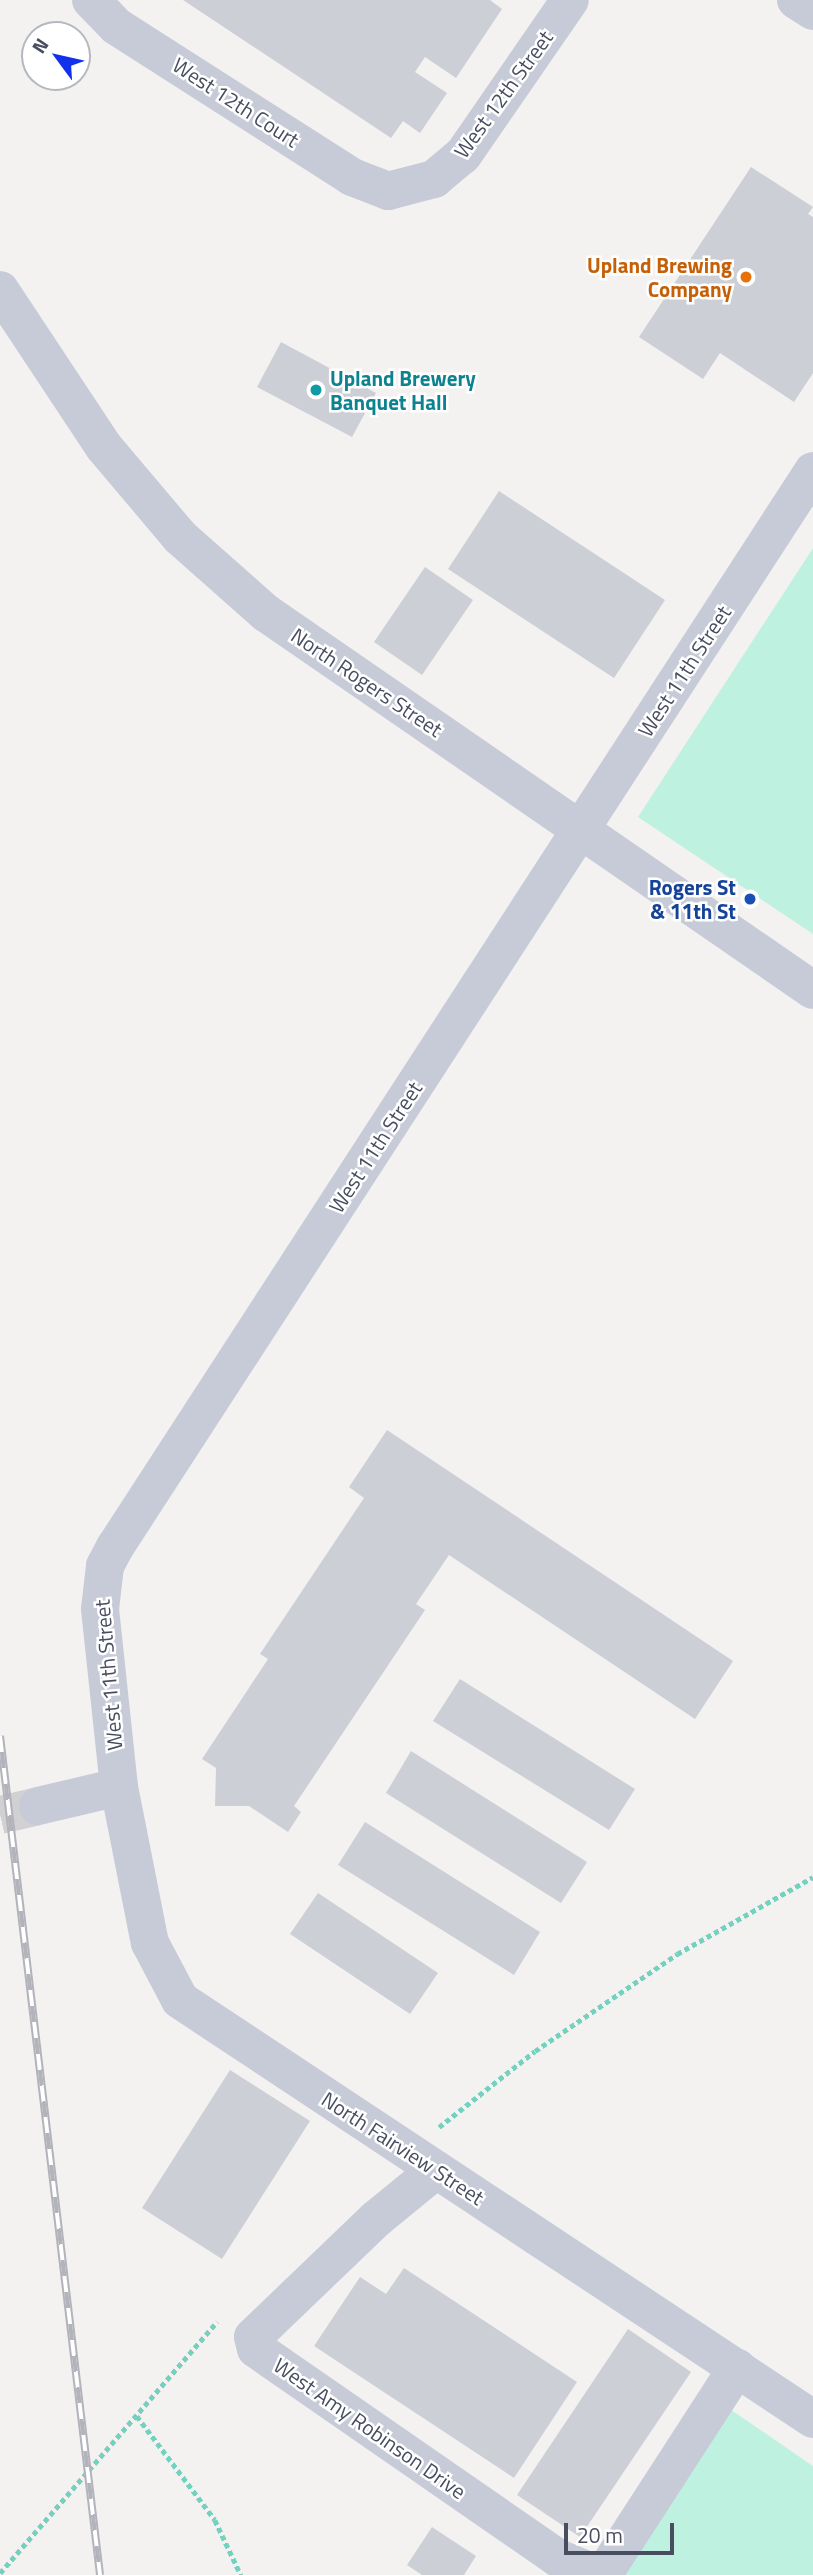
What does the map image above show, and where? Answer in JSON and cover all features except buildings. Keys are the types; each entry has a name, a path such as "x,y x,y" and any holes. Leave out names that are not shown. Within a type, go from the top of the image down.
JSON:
{"street":[{"name":"West 12th Court","path":"91,0 117,26 352,177 388,191"},
{"name":"West 12th Street","path":"388,191 434,179 463,155 570,0"},
{"path":"796,0 813,11"},
{"name":"North Rogers Street","path":"8,303 104,447 180,537 266,613 813,990"},
{"name":"West 11th Street","path":"119,1787 100,1609 105,1566 813,471"},
{"path":"38,1806 119,1787"},
{"name":"North Fairview Street","path":"119,1787 150,1943 180,2000 813,2419"},
{"name":"West Amy Robinson Drive","path":"436,2170 376,2219 253,2337 256,2349 558,2558 601,2575"},
{"path":"601,2575 737,2368"}],"path":[{"path":"137,2416 215,2520 241,2575"}],"green space":[{"path":"813,548 813,934 638,817"},
{"path":"727,2407 813,2466 813,2575 615,2575"}],"tunnel":[{"path":"0,1815 38,1806"}],"railway":[{"path":"0,1736 100,2575"}],"place":[{"name":"Upland Brewing Company","path":"746,277"},
{"name":"Upland Brewery Banquet Hall","path":"316,390"},
{"name":"Rogers St & 11th St","path":"750,899"}]}
